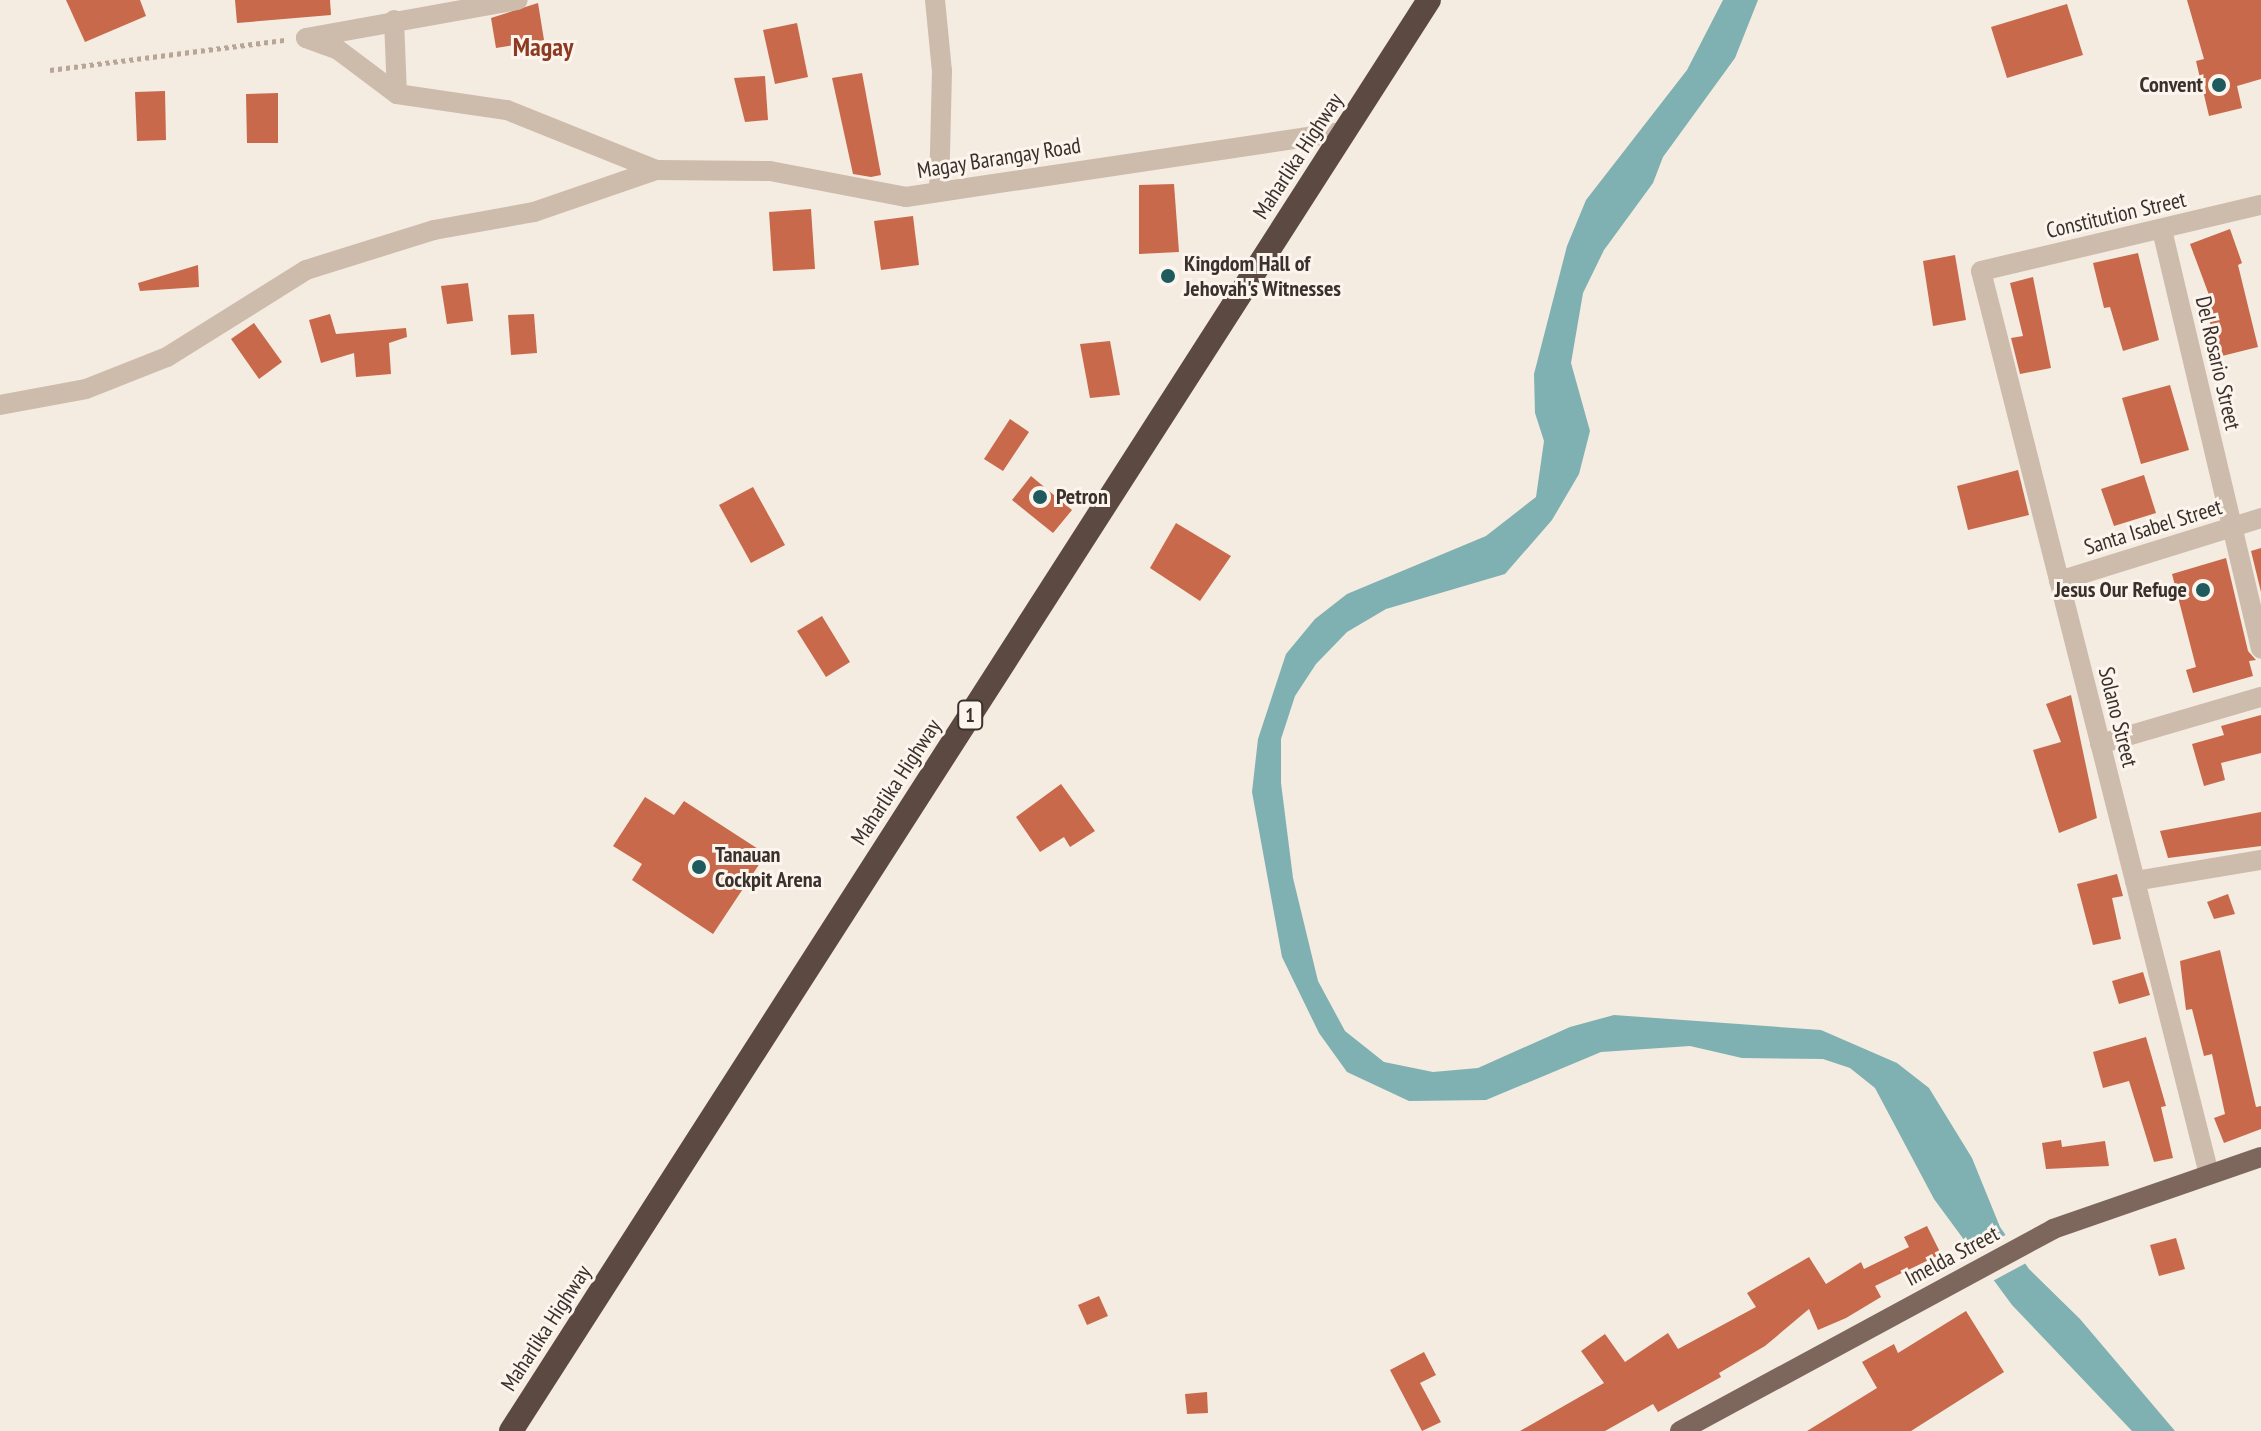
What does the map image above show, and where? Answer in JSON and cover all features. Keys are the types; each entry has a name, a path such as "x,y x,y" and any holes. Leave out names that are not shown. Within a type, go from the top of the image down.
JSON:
{"highway":[{"name":"Maharlika Highway","path":"511,1431 1429,0"}],"main road":[{"name":"Imelda Street","path":"1680,1431 2053,1229 2261,1157"}],"street":[{"path":"306,38 518,0"},
{"path":"935,0 942,71 939,192"},
{"path":"394,20 397,94"},
{"name":"Magay Barangay Road","path":"306,38 337,49 397,94 507,110 656,170 770,171 906,197 1345,131"},
{"path":"0,405 86,389 167,357 306,270 434,230 534,212 656,170"},
{"name":"Constitution Street","path":"1981,271 2261,205"},
{"name":"Del Rosario Street","path":"2162,230 2261,648"},
{"name":"Solano Street","path":"1981,271 2209,1174"},
{"name":"Santa Isabel Street","path":"2059,581 2261,518"},
{"path":"2100,744 2261,697"},
{"path":"2135,881 2261,860"}],"path":[{"path":"50,70 306,38"}],"water":[{"path":"1723,0 1758,0 1735,58 1663,157 1653,183 1604,250 1583,293 1571,363 1590,431 1579,474 1552,520 1505,574 1386,609 1347,632 1316,664 1295,696 1281,739 1281,783 1293,878 1318,981 1345,1031 1384,1062 1433,1072 1478,1068 1570,1027 1614,1015 1821,1030 1897,1063 1929,1088 1972,1158 2000,1227 2029,1269 2080,1319 2175,1431 2132,1431 2012,1305 1934,1199 1875,1088 1850,1068 1823,1059 1742,1058 1690,1046 1601,1052 1486,1100 1409,1101 1347,1072 1319,1033 1282,957 1252,792 1258,739 1286,654 1315,619 1347,594 1486,536 1536,497 1544,441 1535,413 1534,374 1567,246 1586,200 1687,70"}],"pier":[{"path":"2009,1233 2028,1262 1989,1283 1967,1256"}],"building":[{"path":"66,0 140,0 146,16 85,42"},
{"path":"235,0 330,0 331,15 237,23"},
{"path":"2187,0 2261,0 2261,79 2237,86 2242,108 2209,116 2196,61 2204,59"},
{"path":"538,3 544,40 496,48 491,18"},
{"path":"2067,4 2083,55 2007,78 1991,27"},
{"path":"797,23 808,77 775,84 763,30"},
{"path":"862,73 881,175 871,177 853,174 832,78"},
{"path":"765,76 768,120 745,122 734,78"},
{"path":"165,91 166,140 137,141 135,92"},
{"path":"278,93 278,143 247,143 246,94"},
{"path":"1174,184 1179,252 1139,254 1139,185"},
{"path":"811,209 815,269 773,271 769,212"},
{"path":"913,216 919,265 881,270 874,221"},
{"path":"2230,229 2242,263 2238,265 2258,347 2218,357 2206,305 2212,303 2190,244"},
{"path":"2138,253 2159,340 2123,351 2110,307 2104,308 2093,263"},
{"path":"1955,255 1966,320 1933,326 1923,261"},
{"path":"198,265 199,287 140,291 138,283"},
{"path":"2033,277 2051,368 2020,374 2011,338 2023,336 2010,283"},
{"path":"468,283 473,321 447,324 441,286"},
{"path":"330,314 336,334 406,328 407,337 389,343 391,374 356,377 354,353 321,363 309,320"},
{"path":"534,314 537,353 511,355 508,315"},
{"path":"254,323 282,362 259,379 231,339"},
{"path":"1110,341 1120,395 1090,398 1080,344"},
{"path":"2170,385 2189,450 2141,464 2122,398"},
{"path":"1010,419 1029,432 1003,471 984,459"},
{"path":"2018,470 2029,515 1968,530 1957,486"},
{"path":"2144,475 2156,513 2114,526 2101,489"},
{"path":"1031,476 1072,510 1053,533 1012,500"},
{"path":"753,487 785,545 751,563 719,505"},
{"path":"1176,523 1231,556 1200,601 1150,568"},
{"path":"2261,548 2261,592 2251,551"},
{"path":"2226,558 2248,651 2256,660 2249,661 2253,676 2193,693 2186,670 2196,667 2172,574"},
{"path":"822,616 850,662 826,677 797,631"},
{"path":"2071,695 2097,818 2059,833 2033,750 2061,742 2046,704"},
{"path":"2261,715 2261,753 2221,763 2225,780 2204,786 2192,744 2224,735 2221,726"},
{"path":"1061,784 1095,831 1070,847 1064,837 1040,852 1016,817"},
{"name":"Tanauan Cockpit Arena","path":"645,797 674,815 684,801 766,854 713,934 632,880 642,864 613,846"},
{"path":"2261,812 2261,846 2168,858 2160,831"},
{"path":"2117,874 2123,896 2112,898 2121,939 2093,945 2077,884"},
{"path":"2228,894 2235,914 2214,919 2207,902"},
{"path":"2220,950 2256,1107 2261,1106 2261,1129 2224,1143 2214,1118 2225,1114 2212,1054 2204,1056 2192,1009 2186,1010 2180,961"},
{"path":"2143,972 2150,995 2119,1004 2112,981"},
{"path":"2146,1037 2166,1106 2161,1107 2173,1158 2154,1162 2129,1081 2103,1088 2093,1052"},
{"path":"2061,1140 2062,1147 2105,1141 2109,1166 2046,1169 2042,1143"},
{"path":"1927,1226 1941,1254 1875,1286 1881,1297 1846,1318 1818,1330 1809,1309 1765,1346 1719,1373 1721,1377 1658,1412 1653,1404 1605,1431 1520,1431 1604,1383 1581,1351 1605,1334 1625,1362 1668,1333 1678,1349 1756,1307 1747,1293 1809,1257 1826,1284 1861,1262 1864,1269 1909,1247 1904,1237"},
{"path":"2176,1238 2185,1269 2159,1276 2150,1245"},
{"path":"1099,1296 1108,1316 1087,1325 1078,1305"},
{"path":"1966,1311 2004,1372 1911,1431 1807,1431 1877,1388 1862,1362 1894,1344 1898,1353"},
{"path":"1424,1352 1436,1375 1420,1383 1441,1422 1422,1431 1390,1370"},
{"path":"1207,1392 1208,1413 1187,1414 1185,1394"}],"place":[{"name":"Convent","path":"2219,85"},
{"name":"Kingdom Hall of Jehovah's Witnesses","path":"1168,276"},
{"name":"Petron","path":"1040,497"},
{"name":"Jesus Our Refuge","path":"2203,590"},
{"name":"Tanauan Cockpit Arena","path":"699,867"}],"district":[{"name":"Magay","path":"543,47"}]}
